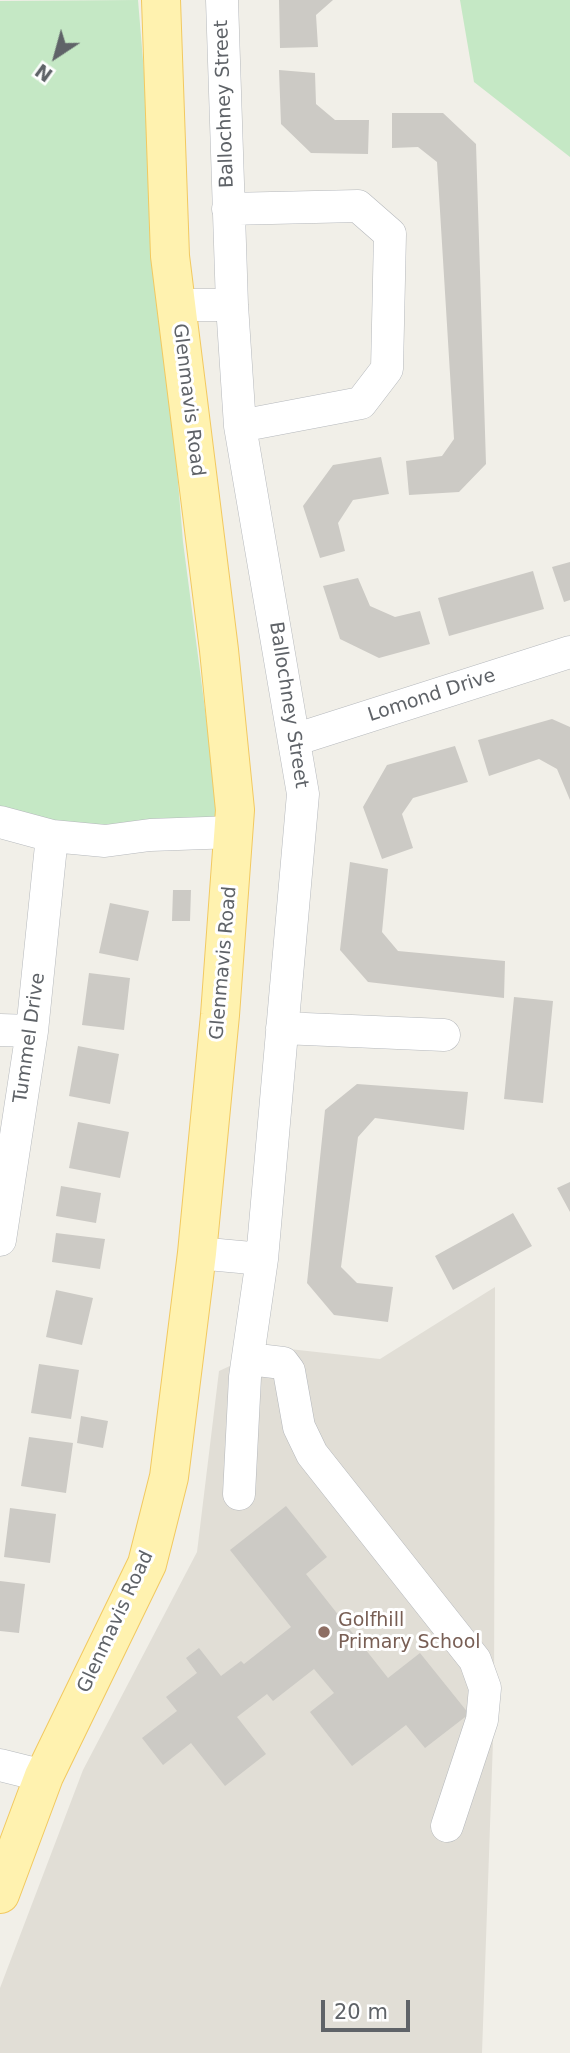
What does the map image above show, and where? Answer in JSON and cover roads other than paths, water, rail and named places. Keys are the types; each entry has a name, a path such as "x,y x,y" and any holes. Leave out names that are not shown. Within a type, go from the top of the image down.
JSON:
{"main road":[{"name":"Glenmavis Road","path":"0,1894 44,1776 147,1563 169,1477 197,1253 234,832 219,650 170,256 161,0"}],"street":[{"name":"Ballochney Street","path":"222,0 232,305 240,426 303,794 262,1259 249,1360 239,1494"},
{"name":"Ballochney Street","path":"228,208 358,206 390,234 387,369 381,377 361,402 240,426"},
{"path":"176,305 232,305"},
{"name":"Lomond Drive","path":"294,740 570,652"},
{"path":"0,822 52,836 105,841 150,835 234,832"},
{"name":"Tummel Drive","path":"0,1240 32,1031 52,836"},
{"path":"282,1028 444,1035"},
{"path":"0,1030 32,1031"},
{"path":"197,1253 262,1259"},
{"path":"249,1360 283,1363 289,1371 299,1427 312,1454 475,1660 485,1688 482,1720 447,1826"},
{"path":"0,1765 44,1776"}],"place":[{"name":"Golfhill Primary School","path":"324,1632"}]}
